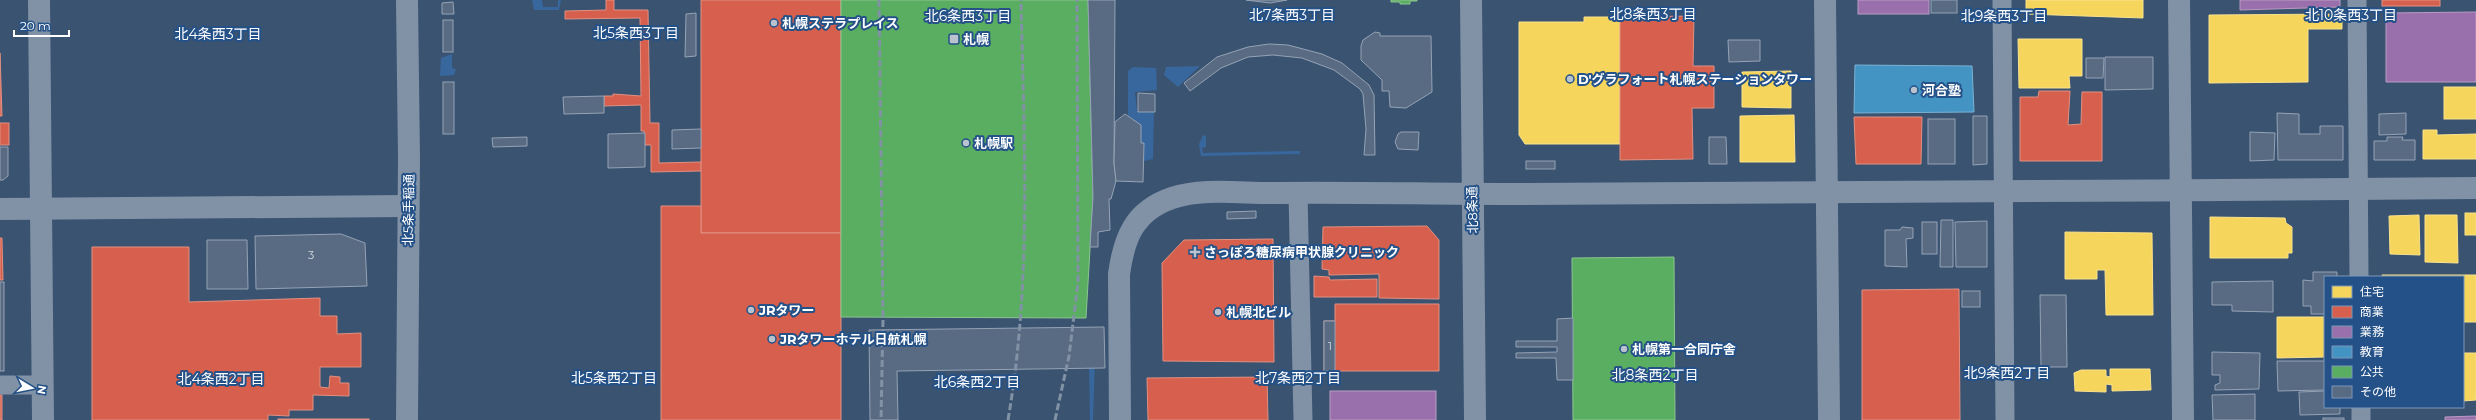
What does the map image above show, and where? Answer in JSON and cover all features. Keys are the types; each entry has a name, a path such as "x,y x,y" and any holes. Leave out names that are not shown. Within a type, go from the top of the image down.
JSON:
{"street":[{"path":"39,0 43,420"},
{"name":"北5条手稲通","path":"407,0 410,158 408,206 407,420"},
{"name":"北8条通","path":"1470,0 1475,420"},
{"path":"1825,0 1829,420"},
{"path":"2002,0 2005,420"},
{"path":"2179,0 2183,420"},
{"path":"2357,0 2360,276"},
{"path":"1120,420 1119,274 1126,238 1136,223 1158,204 1183,195 1298,193 1826,193 2476,188"},
{"path":"1298,193 1303,420"},
{"path":"0,209 408,206"},
{"path":"0,385 43,385"},
{"path":"2360,408 2361,420"}],"shaded area":[{"path":"532,0 542,0 543,7 558,7 558,0 561,0 559,10 534,10"},
{"path":"452,54 452,68 456,69 454,75 440,76 441,58"},
{"path":"1200,66 1178,87 1164,75 1166,67"},
{"path":"1133,67 1156,68 1157,90 1135,92 1137,111 1154,112 1153,159 1144,161 1144,143 1141,143 1141,125 1128,116 1128,71"},
{"path":"1203,135 1206,136 1206,147 1202,148 1203,153 1300,151 1300,154 1201,156 1199,144"},
{"path":"1095,360 1093,420 1090,420 1089,366"}],"building: 住宅":[{"path":"2026,0 2143,0 2143,18 2026,14"},
{"path":"2342,14 2342,29 2308,29 2308,82 2209,83 2209,15"},
{"name":"D'グラフォート札幌ステーションタワー","path":"1584,17 1620,17 1620,144 1525,144 1519,135 1519,22 1584,22"},
{"path":"2018,39 2082,39 2082,76 2069,76 2070,88 2019,88"},
{"path":"1791,71 1791,108 1742,107 1742,72"},
{"path":"2444,87 2476,87 2476,119 2444,119"},
{"path":"1794,115 1795,162 1740,162 1740,116"},
{"path":"2423,130 2437,130 2437,135 2476,134 2476,159 2423,159"},
{"path":"2465,213 2476,213 2476,235 2465,235"},
{"path":"2419,215 2420,255 2390,254 2389,216"},
{"path":"2425,215 2457,215 2458,263 2425,262"},
{"path":"2210,217 2285,218 2286,223 2292,227 2292,253 2288,253 2288,258 2210,258"},
{"path":"2065,232 2152,233 2153,315 2106,315 2105,270 2097,270 2097,279 2065,279"},
{"path":"2476,275 2476,322 2464,322 2464,276 2382,276"},
{"path":"2277,317 2324,317 2324,357 2277,358"},
{"path":"2464,353 2476,353 2476,400 2464,401"},
{"path":"2110,369 2150,369 2151,390 2112,391 2112,385 2106,384 2106,392 2075,391 2074,373 2081,370 2106,370 2106,376 2110,377"}],"building: 商業":[{"path":"606,0 614,0 614,10 648,10 650,123 659,123 659,163 701,162 701,171 651,172 651,145 645,145 644,131 641,131 641,105 604,106 604,96 613,96 613,94 641,96 640,18 565,19 565,11 606,10"},
{"path":"701,0 841,0 841,233 701,233"},
{"path":"2382,0 2440,0 2440,6 2382,6"},
{"path":"1694,16 1693,66 1714,66 1714,108 1692,108 1693,159 1620,160 1620,17"},
{"path":"0,53 2,116 0,116"},
{"path":"2039,91 2070,91 2068,125 2081,124 2082,92 2102,92 2102,161 2020,161 2020,97 2038,97"},
{"path":"1854,117 1922,117 1921,164 1856,164"},
{"path":"0,123 9,123 9,145 0,145"},
{"name":"JRタワー","path":"661,206 701,206 701,233 841,233 841,420 661,420"},
{"path":"1427,226 1439,240 1439,299 1379,298 1379,274 1329,275 1329,270 1322,269 1323,227"},
{"path":"0,238 2,238 3,280 0,280"},
{"name":"札幌北ビル","path":"1273,239 1274,362 1163,361 1162,263 1184,240"},
{"path":"92,247 189,247 189,302 320,298 320,316 337,316 337,334 361,333 361,367 320,367 320,387 329,388 330,376 340,377 340,383 349,383 349,396 313,395 313,410 289,410 289,416 268,415 268,420 92,420"},
{"path":"1314,276 1329,277 1330,280 1377,279 1377,297 1314,297"},
{"path":"1959,289 1960,420 1862,420 1862,290"},
{"path":"1335,304 1439,304 1439,371 1324,371 1324,321 1335,321"},
{"path":"1267,377 1268,420 1148,420 1147,378"},
{"path":"0,395 2,395 2,420 0,420"},
{"path":"369,419 369,420 278,420"}],"building: 業務":[{"path":"1858,0 1929,0 1929,14 1858,14"},
{"path":"2240,0 2340,0 2340,7 2240,10"},
{"path":"2476,12 2476,82 2386,82 2386,13"},
{"path":"1330,391 1436,391 1436,420 1330,420"},
{"path":"2476,416 2476,420 2445,420 2445,417"}],"building: 教育":[{"path":"1855,65 1972,66 1974,112 1854,113"}],"building: 公共":[{"name":"札幌駅","path":"841,0 1088,0 1093,197 1086,318 841,317"},
{"path":"1391,0 1417,1 1410,1 1410,4 1400,4 1400,2 1391,2"},
{"name":"札幌第一合同庁舎","path":"1674,257 1675,420 1573,420 1572,258"}],"building: その他":[{"path":"1088,0 1115,0 1114,163 1116,181 1111,199 1109,199 1110,230 1098,232 1098,247 1090,247 1093,197"},
{"path":"1246,0 1287,0 1270,3"},
{"path":"1931,0 1957,0 1957,13 1931,13"},
{"path":"453,2 454,14 442,14 442,3"},
{"path":"696,13 696,56 685,57 686,14"},
{"path":"443,20 453,20 453,52 443,52"},
{"path":"1375,32 1380,33 1380,36 1431,36 1432,92 1406,108 1390,107 1389,91 1382,91 1382,80 1361,60 1361,46 1363,40"},
{"path":"1728,40 1760,40 1760,61 1729,62"},
{"path":"1269,44 1288,45 1322,54 1342,63 1369,85 1374,95 1375,155 1364,155 1366,129 1363,94 1360,89 1334,70 1302,58 1273,55 1248,57 1221,68 1190,91 1184,83 1217,57 1248,47"},
{"path":"2105,57 2153,57 2153,89 2105,90"},
{"path":"2086,58 2104,58 2103,78 2086,78"},
{"path":"443,82 454,82 454,134 443,134"},
{"path":"1138,93 1155,94 1155,112 1138,112"},
{"path":"604,96 604,113 564,114 563,97"},
{"path":"2277,113 2299,114 2299,134 2320,134 2320,126 2343,126 2343,160 2278,160"},
{"path":"2406,113 2406,134 2379,135 2379,114"},
{"path":"1125,114 1141,125 1141,143 1144,143 1143,182 1116,181 1114,163 1115,122"},
{"path":"1973,116 1987,116 1987,164 1973,165"},
{"path":"1928,119 1955,119 1955,164 1928,164"},
{"path":"701,129 701,148 672,149 672,130"},
{"path":"1401,132 1419,132 1418,150 1398,149 1395,142 1398,134"},
{"path":"2250,132 2275,133 2274,160 2250,161"},
{"path":"645,133 645,167 608,168 608,134"},
{"path":"527,137 527,146 493,147 492,138"},
{"path":"1709,137 1726,137 1727,164 1709,164"},
{"path":"2387,137 2403,137 2402,140 2415,140 2415,160 2374,160 2374,141 2387,141"},
{"path":"0,147 8,147 8,176 3,180 0,180"},
{"path":"1526,161 1555,161 1555,169 1526,169"},
{"path":"1256,211 1256,218 1227,219 1227,212"},
{"path":"1941,220 1953,220 1953,267 1940,267"},
{"path":"1987,221 1987,267 1956,267 1955,222"},
{"path":"1922,222 1937,222 1937,254 1922,254"},
{"path":"1902,227 1913,228 1913,238 1906,239 1907,267 1885,266 1885,230 1900,230"},
{"path":"341,234 365,243 367,286 256,289 255,236"},
{"path":"207,240 247,240 248,289 207,289"},
{"path":"2313,272 2337,272 2337,276 2324,276 2324,314 2311,314 2311,306 2303,306 2303,280 2313,281"},
{"path":"2273,281 2273,312 2232,311 2232,305 2212,305 2212,282"},
{"path":"0,282 4,282 4,371 0,371"},
{"path":"1962,291 1980,291 1980,307 1962,307"},
{"path":"2040,295 2066,295 2067,367 2041,367"},
{"path":"1573,318 1573,380 1557,380 1556,358 1516,358 1516,353 1557,352 1557,347 1516,347 1516,341 1557,341 1557,319"},
{"path":"1324,321 1335,321 1335,371 1324,371"},
{"path":"1104,327 1105,368 897,371 898,420 870,420 869,330"},
{"path":"2212,352 2260,353 2259,389 2215,390 2215,385 2220,383 2220,375 2212,375"},
{"path":"2277,361 2324,361 2324,390 2278,391"},
{"path":"2324,391 2324,408 2340,408 2340,414 2300,415 2299,392"},
{"path":"2255,394 2255,420 2213,420 2212,395"},
{"path":"2323,418 2344,418 2344,420 2323,420"}],"railway":[{"path":"879,0 883,320 881,420"},
{"path":"1008,420 1016,368 1021,316 1025,210 1021,0"},
{"path":"1055,420 1069,356 1078,283 1077,0"}],"place":[{"name":"札幌ステラプレイス","path":"774,23"},
{"name":"札幌","path":"954,39"},
{"name":"D'グラフォート札幌ステーションタワー","path":"1570,79"},
{"name":"河合塾","path":"1914,90"},
{"name":"札幌駅","path":"966,143"},
{"name":"さっぽろ糖尿病甲状腺クリニック","path":"1195,252"},
{"name":"JRタワー","path":"751,310"},
{"name":"札幌北ビル","path":"1218,312"},
{"name":"JRタワーホテル日航札幌","path":"772,339"},
{"name":"札幌第一合同庁舎","path":"1624,349"}],"district":[{"name":"北8条西3丁目","path":"1653,14"},
{"name":"北7条西3丁目","path":"1292,15"},
{"name":"北10条西3丁目","path":"2351,15"},
{"name":"北6条西3丁目","path":"968,16"},
{"name":"北9条西3丁目","path":"2004,16"},
{"name":"北5条西3丁目","path":"636,33"},
{"name":"北4条西3丁目","path":"218,34"},
{"name":"北9条西2丁目","path":"2007,373"},
{"name":"北8条西2丁目","path":"1655,375"},
{"name":"北5条西2丁目","path":"614,378"},
{"name":"北7条西2丁目","path":"1298,378"},
{"name":"北4条西2丁目","path":"221,379"},
{"name":"北6条西2丁目","path":"977,382"}]}
